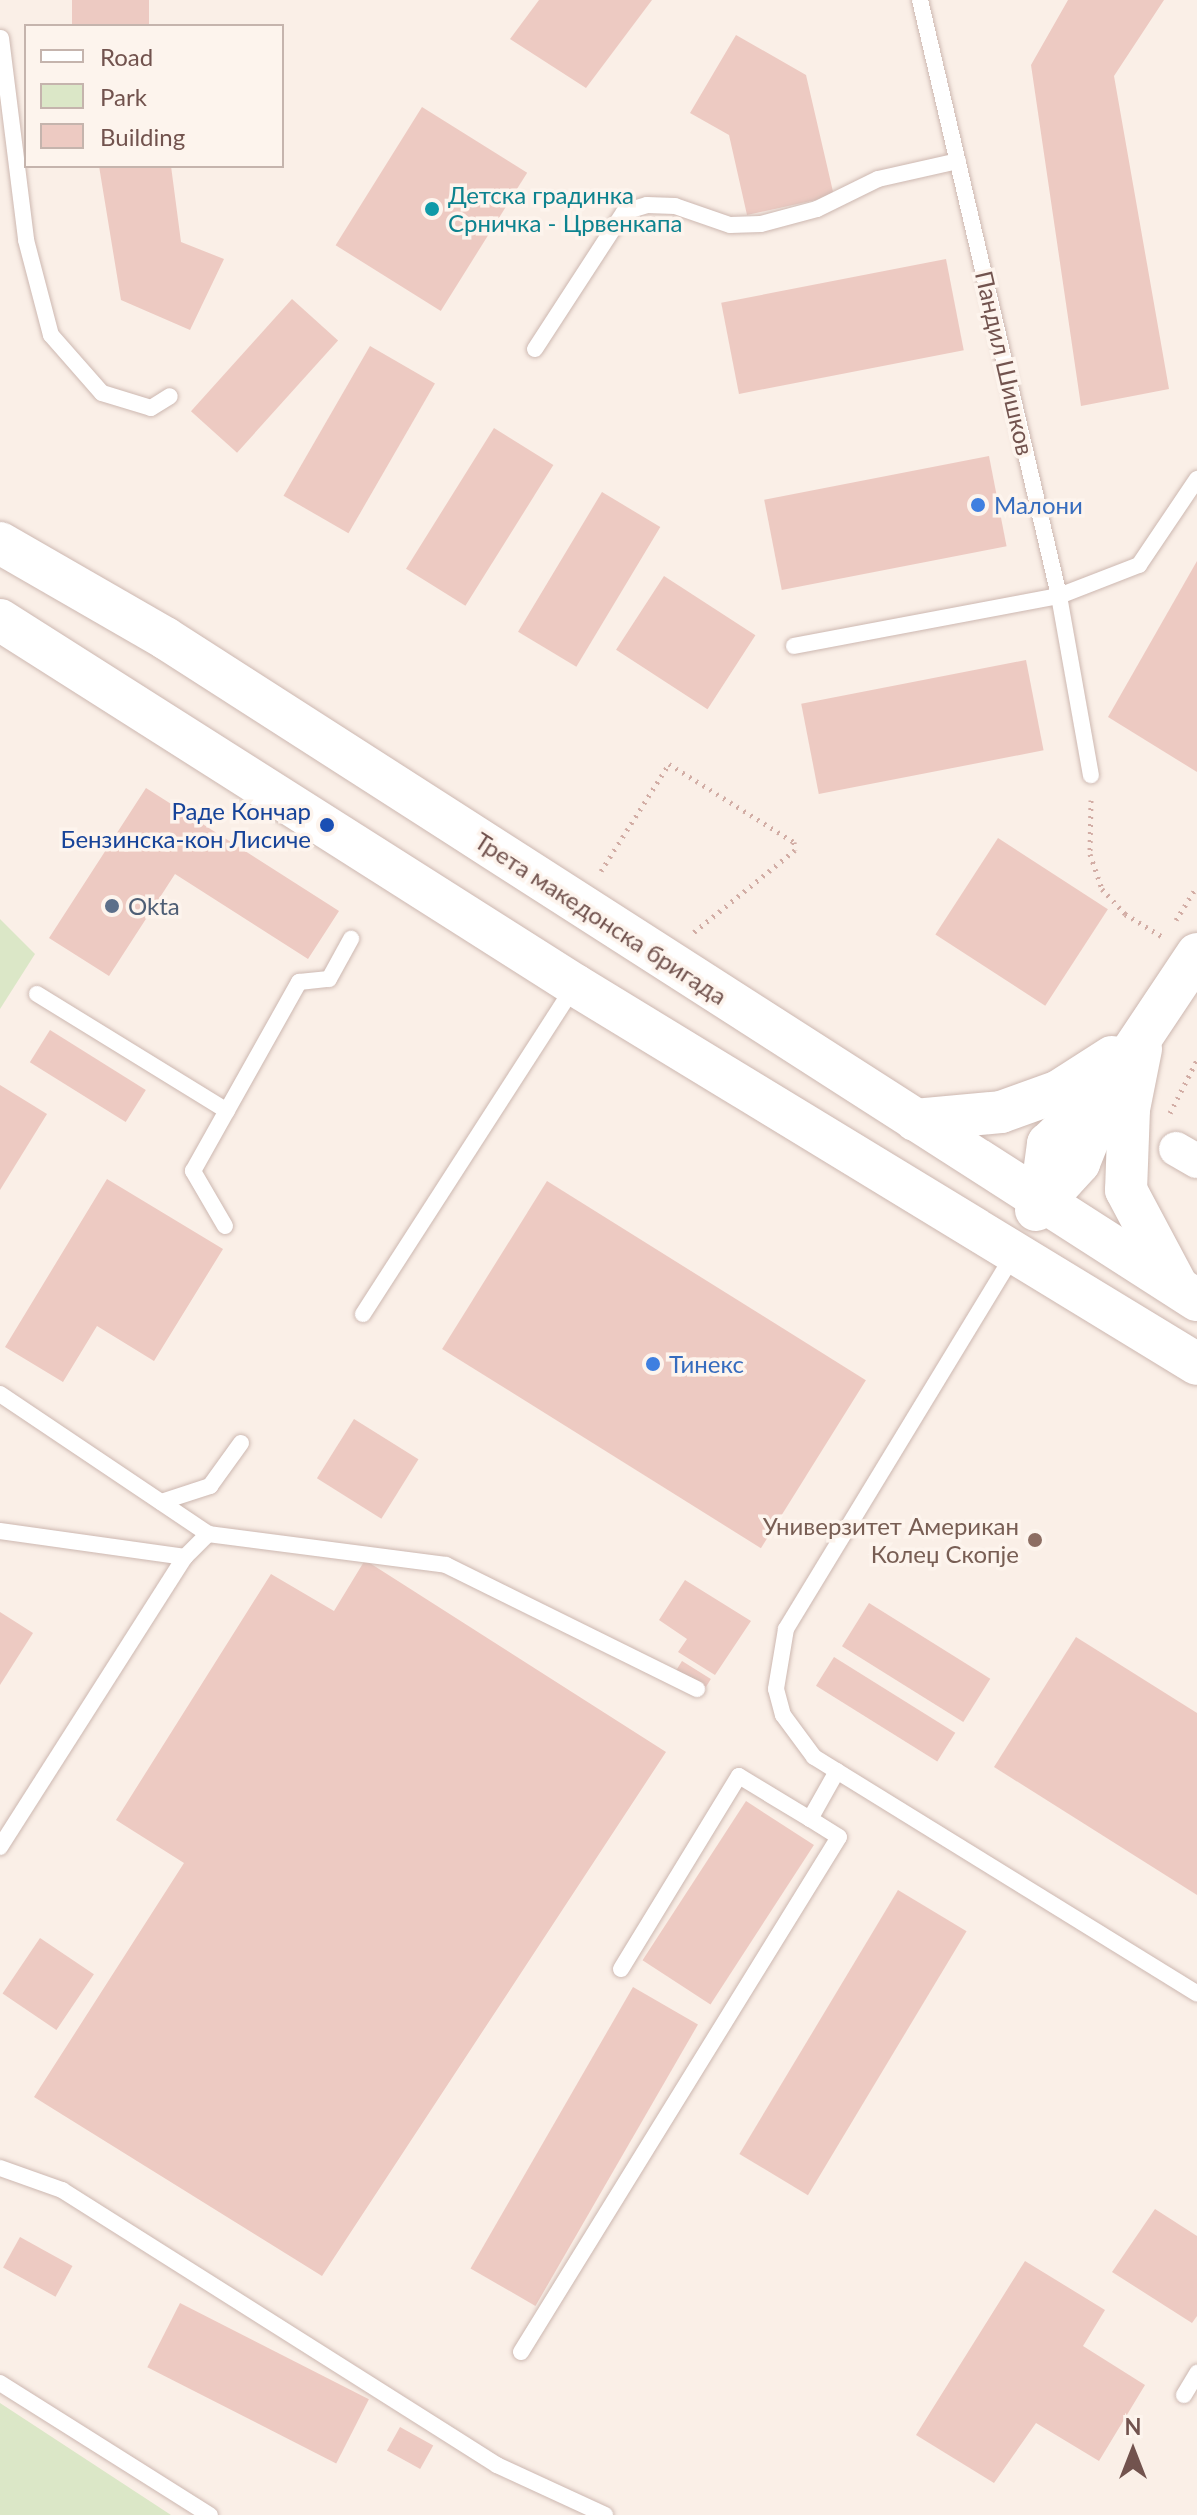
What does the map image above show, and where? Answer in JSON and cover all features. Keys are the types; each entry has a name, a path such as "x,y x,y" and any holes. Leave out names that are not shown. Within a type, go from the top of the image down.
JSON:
{"street":[{"name":"Трета македонска бригада","path":"0,543 165,638 1040,1203 1188,1295"},
{"path":"0,620 575,985 1197,1364"},
{"path":"1178,949 1144,1036 1129,1109 1126,1190 1188,1295"},
{"path":"915,1120 1001,1112 1059,1091 1144,1036"},
{"path":"1014,1254 1040,1203 1079,1163 1111,1083 1144,1036"}],"lane":[{"name":"Пандил Шишков","path":"920,0 1059,596 1091,775"},
{"path":"1,38 8,177 51,335 102,393 151,408 170,396"},
{"path":"535,349 624,212 647,205 675,206 730,225 761,224 817,209 878,179 958,161"},
{"path":"794,646 1059,596 1139,565 1197,479"},
{"path":"225,1226 193,1171 299,982 329,979 351,939"},
{"path":"363,1314 575,985"},
{"path":"37,994 227,1111"},
{"path":"1014,1254 786,1629 777,1664 783,1715 814,1757 1197,1994"},
{"path":"0,1394 208,1534 446,1565 697,1689"},
{"path":"161,1502 210,1486 241,1443"},
{"path":"0,1531 185,1557"},
{"path":"0,1847 185,1557 208,1534"},
{"path":"810,1819 837,1771"},
{"path":"521,2352 839,1837 739,1776 621,1969"},
{"path":"0,2168 62,2190 497,2465 605,2515"},
{"path":"1184,2395 1197,2373"},
{"path":"0,2383 210,2515"}],"path":[{"path":"595,880 669,764 794,842 795,850 686,938"},
{"path":"1091,775 1090,854 1102,889 1125,914 1178,949 1197,887"}],"green space":[{"path":"0,919 35,954 0,1009"},
{"path":"0,2403 171,2515 0,2515"}],"building":[{"path":"72,0 149,0 149,24 72,24"},
{"path":"539,0 652,0 586,88 510,39"},
{"path":"1068,0 1164,0 1114,76 1169,389 1081,406 1031,65"},
{"path":"736,35 806,75 834,196 747,215 729,135 690,113"},
{"name":"Детска градинка Срничка - Црвенкапа","path":"422,107 527,173 441,311 336,245"},
{"path":"99,168 171,168 181,242 224,259 190,330 121,300"},
{"path":"946,259 964,350 739,394 721,303"},
{"path":"292,299 338,340 237,453 191,411"},
{"path":"370,346 435,384 348,533 284,496"},
{"path":"494,428 553,465 465,606 406,569"},
{"path":"989,456 1007,546 782,590 764,500"},
{"path":"602,492 660,527 576,667 518,632"},
{"path":"1197,561 1197,772 1108,717"},
{"path":"664,576 755,635 707,709 616,650"},
{"path":"1026,660 1044,750 819,794 801,704"},
{"path":"146,788 339,911 308,959 175,874 109,976 49,938"},
{"path":"998,838 1108,909 1045,1006 935,934"},
{"path":"50,1030 146,1090 126,1122 30,1062"},
{"path":"0,1085 47,1114 0,1190"},
{"path":"107,1179 223,1249 154,1361 97,1326 63,1382 5,1347"},
{"name":"Тинекс","path":"547,1181 866,1380 761,1548 442,1349"},
{"path":"354,1419 418,1459 381,1519 317,1478"},
{"path":"365,1560 666,1752 322,2276 34,2097 184,1863 116,1820 271,1574 334,1611"},
{"path":"685,1580 751,1621 715,1675 678,1652 687,1639 659,1620"},
{"path":"869,1603 990,1679 963,1722 842,1646"},
{"path":"0,1612 33,1633 0,1685"},
{"path":"1076,1637 1197,1713 1197,1895 994,1767"},
{"path":"834,1657 955,1733 937,1762 816,1686"},
{"path":"682,1661 711,1679 704,1689 676,1671"},
{"path":"746,1801 814,1845 710,2004 643,1960"},
{"path":"898,1890 967,1931 808,2195 739,2154"},
{"path":"40,1938 94,1974 56,2030 3,1994"},
{"path":"633,1987 698,2024 535,2306 471,2268"},
{"path":"1155,2209 1197,2236 1197,2316 1192,2323 1112,2272"},
{"path":"20,2237 72,2266 56,2297 3,2268"},
{"path":"1025,2261 1105,2310 1083,2346 1145,2385 1099,2461 1036,2423 994,2483 916,2435"},
{"path":"180,2303 369,2399 336,2463 147,2367"},
{"path":"400,2427 433,2445 420,2469 387,2451"}],"place":[{"name":"Детска градинка Срничка - Црвенкапа","path":"432,209"},
{"name":"Малони","path":"978,505"},
{"name":"Раде Кончар Бензинска-кон Лисиче","path":"327,825"},
{"name":"Okta","path":"112,906"},
{"name":"Тинекс","path":"653,1364"},
{"name":"Универзитет Американ Колеџ Скопје","path":"1035,1540"}]}
